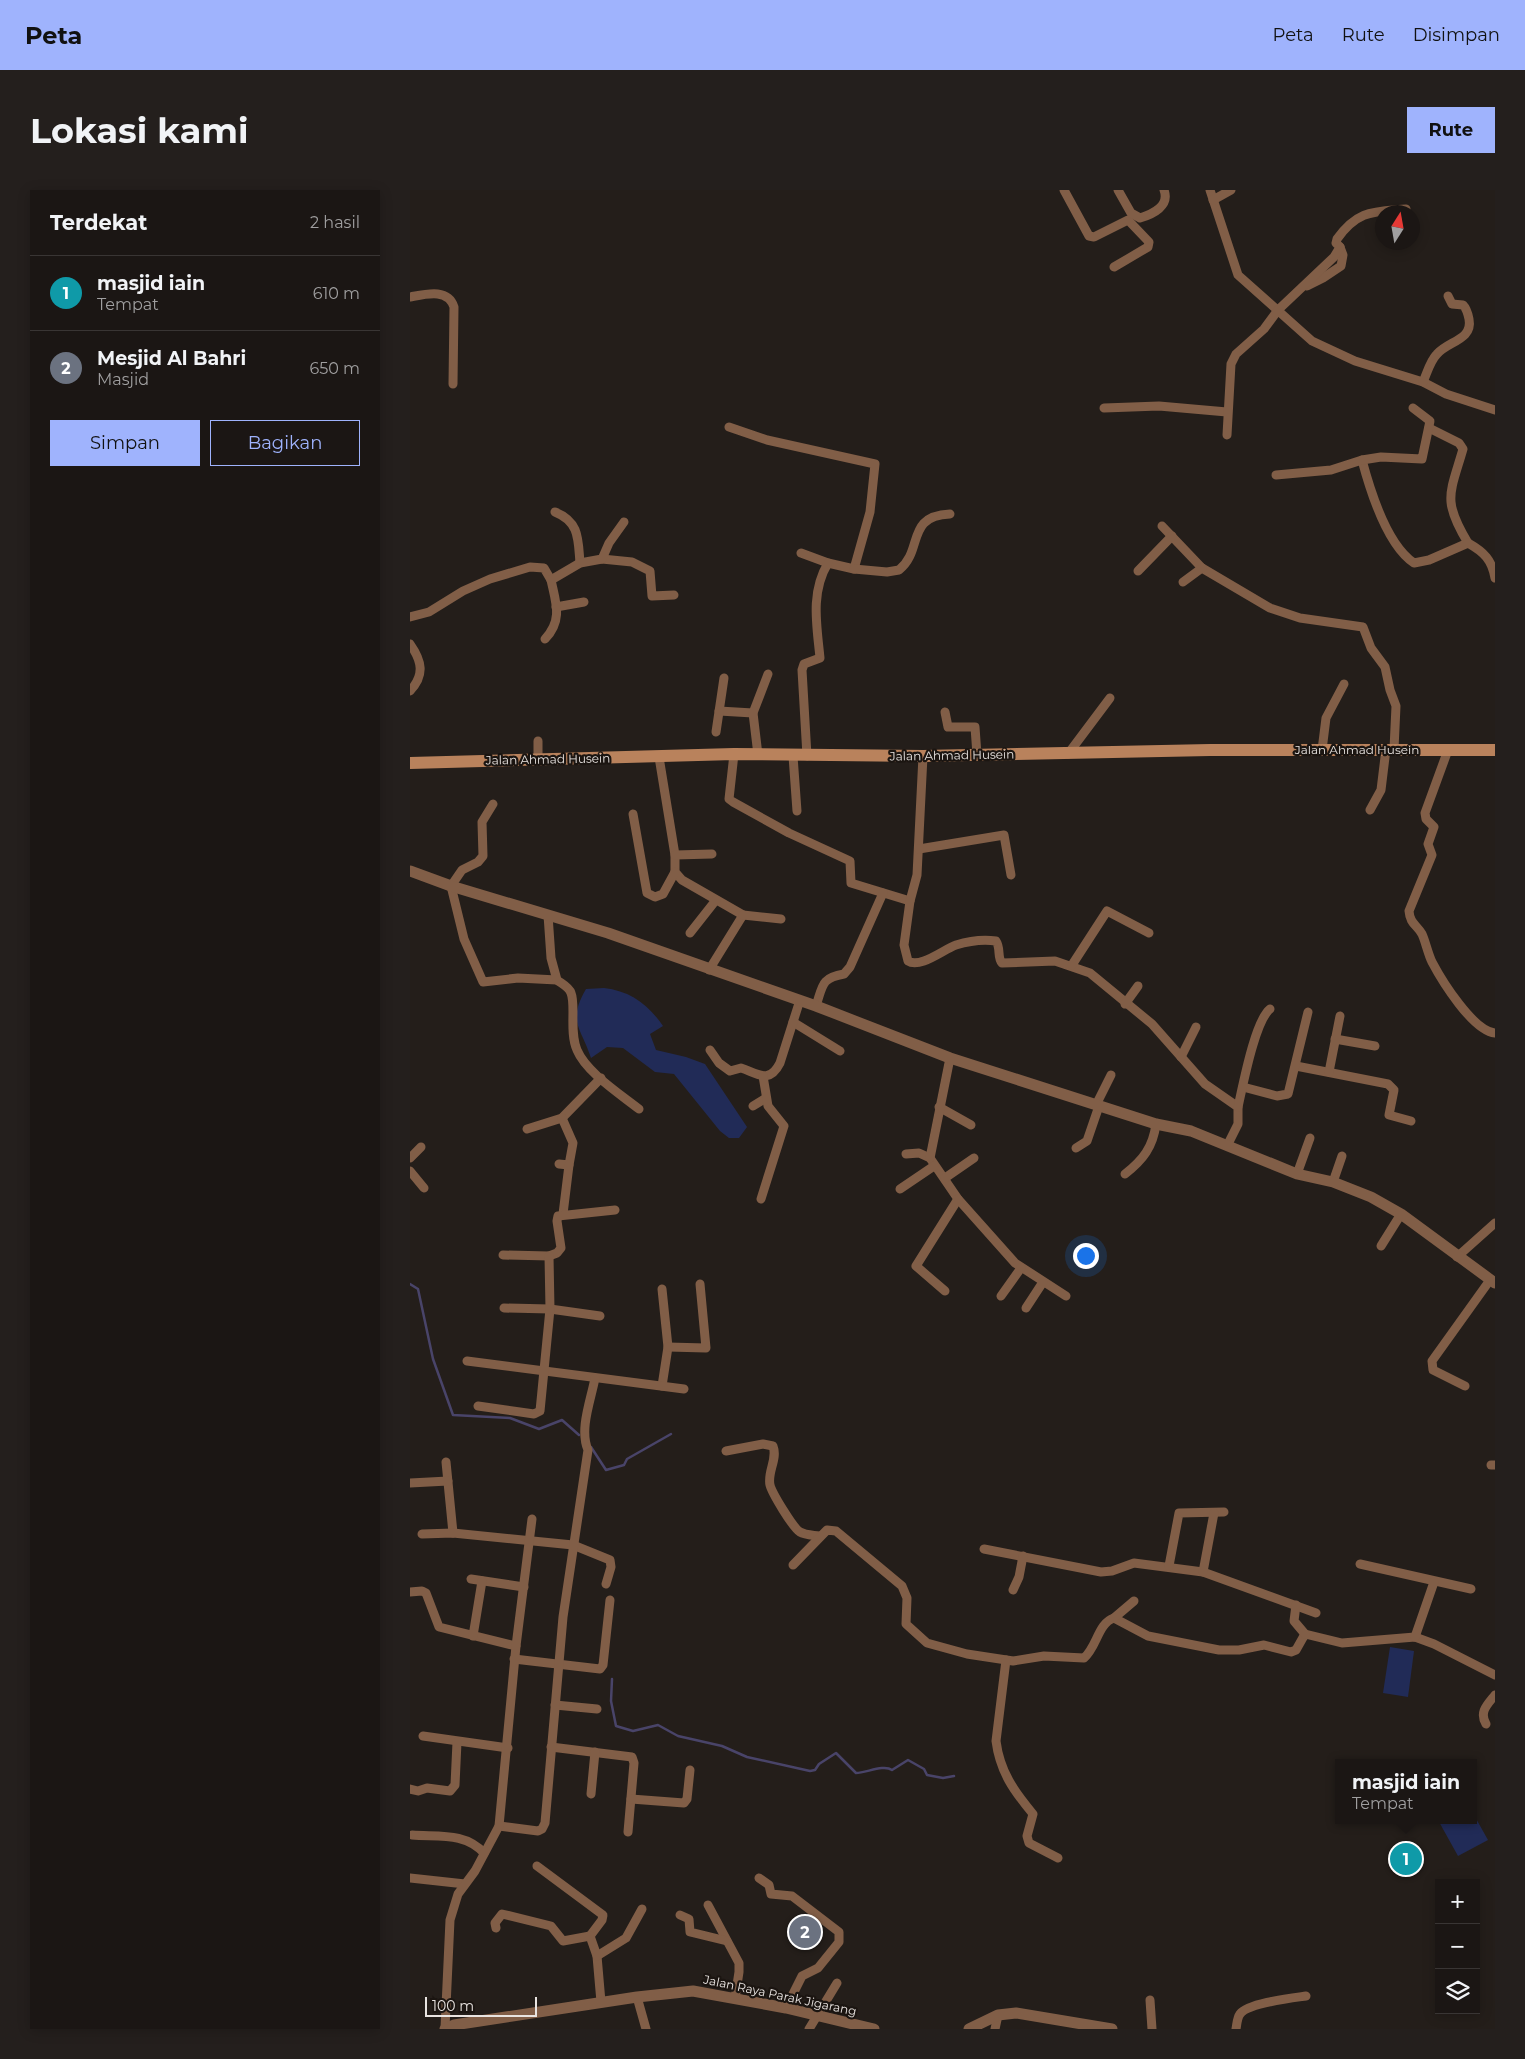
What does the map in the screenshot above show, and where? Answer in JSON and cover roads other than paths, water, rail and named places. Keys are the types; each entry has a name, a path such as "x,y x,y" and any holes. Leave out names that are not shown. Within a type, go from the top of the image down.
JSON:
{"main road":[{"name":"Jalan Ahmad Husein","path":"410,763 734,754 923,756 1183,750 1495,750"}],"street":[{"path":"1064,190 1089,236 1094,237 1125,220 1130,222 1148,242 1148,248 1114,266"},
{"path":"1118,190 1131,213 1140,218 1163,206 1166,199 1164,190"},
{"path":"1210,190 1238,275 1278,310 1287,321 1312,341 1355,361 1423,382 1446,394 1495,410"},
{"path":"1213,200 1231,190"},
{"path":"1227,435 1227,412 1233,359 1241,349 1264,329 1278,310 1334,257 1340,247 1336,243 1337,239 1362,215 1367,212 1375,211"},
{"path":"410,296 438,293 448,296 452,301 454,307 453,384"},
{"path":"1423,382 1436,354 1444,347 1466,335 1470,328 1466,308 1463,305 1452,304 1448,296"},
{"path":"1104,408 1159,406 1227,412"},
{"path":"1276,475 1331,470 1362,460 1381,457 1422,459 1430,420 1413,408"},
{"path":"729,426 767,440 874,464 870,512 854,569"},
{"path":"1429,428 1459,443 1462,449 1449,496 1452,512 1468,543 1481,550 1494,562 1495,578"},
{"path":"1362,460 1376,510 1406,558 1414,563 1429,560 1468,543"},
{"path":"555,512 573,524 580,563"},
{"path":"800,553 828,563 854,569 887,572 899,570 909,556 925,521 936,515 950,514"},
{"path":"602,559 609,543 624,522"},
{"path":"1162,526 1202,568 1270,608 1300,618 1363,627 1372,648 1385,667 1396,706 1390,749 1381,790 1370,810"},
{"path":"1138,571 1172,536"},
{"path":"551,580 580,563 602,559 637,564 650,571 652,596 674,595"},
{"path":"807,756 802,670 804,664 820,658 816,609 819,579 828,563"},
{"path":"410,617 442,606 474,585 520,569 540,566 544,568 551,580 556,607 555,628 545,639"},
{"path":"1182,582 1202,568"},
{"path":"556,607 584,602"},
{"path":"410,644 418,656 421,667 418,681 410,691"},
{"path":"758,755 753,713 764,690 768,674"},
{"path":"716,732 724,678"},
{"path":"1322,750 1326,718 1344,684"},
{"path":"1068,754 1110,698"},
{"path":"719,711 753,713"},
{"path":"945,712 948,728 975,727 977,755"},
{"path":"538,741 538,759"},
{"path":"1448,750 1425,814 1426,819 1434,827 1428,844 1432,855 1409,912 1410,919 1423,936 1423,943 1433,964 1450,992 1478,1024 1487,1032 1495,1033"},
{"path":"734,754 729,799 789,833 847,859 851,864 851,883 910,901"},
{"path":"793,756 798,811"},
{"path":"923,756 918,875 910,901 904,946 906,958 910,963 920,962 956,945 987,940 996,941 998,944 1000,961 1002,963 1048,960 1072,965 1090,973 1125,1004 1152,1024 1205,1084 1238,1106"},
{"path":"633,814 647,892 655,897 663,894 675,872 675,855 659,757"},
{"path":"494,804 482,822 484,856 478,862 462,870 451,886 462,931 483,982 518,978 557,980"},
{"path":"919,849 1004,835 1011,875"},
{"path":"675,855 712,854"},
{"path":"410,871 451,886 608,933 709,970 800,1000 950,1058 1156,1124 1191,1131 1297,1174 1333,1182 1371,1197 1401,1214 1457,1257 1493,1281 1432,1361 1433,1370 1465,1386"},
{"path":"675,872 682,880 743,915 781,919"},
{"path":"816,1006 825,980 831,976 844,974 850,967 882,893"},
{"path":"690,933 716,900"},
{"path":"1072,965 1107,911 1149,934"},
{"path":"548,915 551,958 557,980 571,993 571,1022 577,1050 601,1078 639,1108"},
{"path":"709,970 743,915"},
{"path":"1125,1004 1138,986"},
{"path":"710,1050 724,1068 733,1071 743,1068 753,1074 763,1076 777,1070 800,1000"},
{"path":"1227,1146 1238,1124 1238,1106 1264,1014 1270,1009"},
{"path":"1243,1087 1285,1096 1289,1091 1296,1066 1308,1012"},
{"path":"1329,1072 1340,1016"},
{"path":"793,1022 840,1051"},
{"path":"1180,1057 1196,1027"},
{"path":"1335,1039 1375,1046"},
{"path":"900,1189 932,1162 939,1107 950,1058"},
{"path":"1296,1066 1388,1084 1394,1090 1389,1115 1411,1121"},
{"path":"1076,1148 1087,1141 1098,1105 1111,1075"},
{"path":"760,1199 784,1126 768,1106 763,1076"},
{"path":"527,1129 562,1118 601,1078"},
{"path":"753,1106 766,1098"},
{"path":"939,1107 971,1125"},
{"path":"562,1118 573,1143 563,1214"},
{"path":"1125,1174 1147,1154 1153,1141 1156,1124"},
{"path":"1297,1174 1310,1138"},
{"path":"410,1158 421,1148"},
{"path":"906,1154 919,1153 932,1162 958,1199 1021,1268 1066,1296"},
{"path":"1333,1182 1342,1156"},
{"path":"945,1178 974,1158"},
{"path":"559,1164 569,1165"},
{"path":"410,1171 424,1188"},
{"path":"945,1291 918,1270 916,1265 958,1199"},
{"path":"503,1255 549,1256 560,1251 556,1221 558,1216 615,1210"},
{"path":"1380,1246 1401,1214"},
{"path":"1457,1257 1495,1223"},
{"path":"478,1406 537,1414 540,1411 550,1308 549,1256"},
{"path":"1001,1296 1021,1268"},
{"path":"1026,1308 1043,1282"},
{"path":"668,1347 706,1348 700,1284"},
{"path":"662,1288 668,1347 662,1386"},
{"path":"504,1308 550,1308 600,1316"},
{"path":"467,1361 684,1389"},
{"path":"500,1826 538,1831 545,1824 559,1665 588,1450 584,1441 595,1378"},
{"path":"726,1451 763,1444 773,1446 774,1456 770,1482 772,1490 797,1529 804,1534 819,1536"},
{"path":"446,1462 453,1533"},
{"path":"410,1483 448,1482"},
{"path":"1169,1566 1178,1514 1224,1512"},
{"path":"1203,1572 1214,1513"},
{"path":"445,2028 450,1920 458,1894 500,1826 514,1659 532,1519"},
{"path":"793,1565 819,1536 827,1530 836,1531 902,1586 907,1598 906,1624 927,1643 967,1654 1006,1660 1044,1656 1084,1658 1091,1652 1103,1626 1134,1601"},
{"path":"422,1534 453,1533 574,1546 610,1560 611,1567 606,1584"},
{"path":"984,1549 1101,1572 1112,1571 1134,1563 1169,1566 1203,1572 1260,1594 1296,1604 1316,1613"},
{"path":"1013,1590 1019,1577 1024,1556"},
{"path":"1360,1564 1471,1589"},
{"path":"471,1579 524,1587"},
{"path":"473,1636 482,1581"},
{"path":"1416,1637 1434,1582"},
{"path":"410,1592 422,1591 426,1593 439,1627 516,1646"},
{"path":"514,1659 598,1670 602,1668 610,1600"},
{"path":"1296,1604 1294,1622 1305,1634 1342,1643 1416,1637 1495,1675"},
{"path":"1114,1618 1148,1636 1219,1650 1239,1650 1264,1645 1291,1652 1298,1648 1305,1634"},
{"path":"1006,1660 996,1741 1000,1760 1009,1785 1033,1814 1027,1836 1029,1844 1058,1858"},
{"path":"1486,1724 1482,1717 1483,1711 1495,1695"},
{"path":"555,1705 597,1709"},
{"path":"422,1736 508,1748"},
{"path":"410,1789 427,1788 450,1791 455,1785 458,1742"},
{"path":"551,1747 628,1755 634,1759 628,1832"},
{"path":"591,1794 595,1752"},
{"path":"631,1799 684,1803 687,1799 690,1770"},
{"path":"412,1835 461,1838 476,1844 484,1853"},
{"path":"496,1928 496,1923 502,1914 551,1926 563,1941 590,1936 603,1918 601,1912 537,1866"},
{"path":"410,1878 465,1884"},
{"path":"759,1878 769,1885 771,1894 792,1896 839,1932 840,1936 839,1942 818,1968 802,1976 786,2008"},
{"path":"708,1906 740,1968 735,1998"},
{"path":"596,1956 626,1938 642,1909"},
{"path":"680,1915 689,1919 690,1932 727,1941"},
{"path":"590,1936 596,1956 601,2002"},
{"path":"809,2029 837,1984"},
{"name":"Jalan Raya Parak Jigarang","path":"445,2028 601,2002 693,1991 786,2008 874,2029"},
{"path":"1236,2029 1239,2015 1244,2010 1285,1998 1306,1996"},
{"path":"638,1997 646,2029"},
{"path":"1150,2000 1152,2029"},
{"path":"968,2029 998,2016 1016,2013 1112,2029"},
{"path":"995,2029 998,2016"}],"waterway":[{"path":"410,1284 418,1289 433,1359 453,1415 510,1418 539,1429 562,1420 579,1435"},
{"path":"591,1447 606,1470 624,1465 627,1459 671,1434"},
{"path":"612,1679 611,1701 616,1726 633,1731 658,1725 678,1736 722,1746 747,1757 810,1771 815,1770 819,1764 836,1753 856,1773 880,1768 892,1770 908,1760 924,1769 927,1775 943,1778 954,1776"}],"place":[{"name":"masjid iain","path":"1406,1859"},
{"name":"Mesjid Al Bahri","path":"805,1932"}]}
